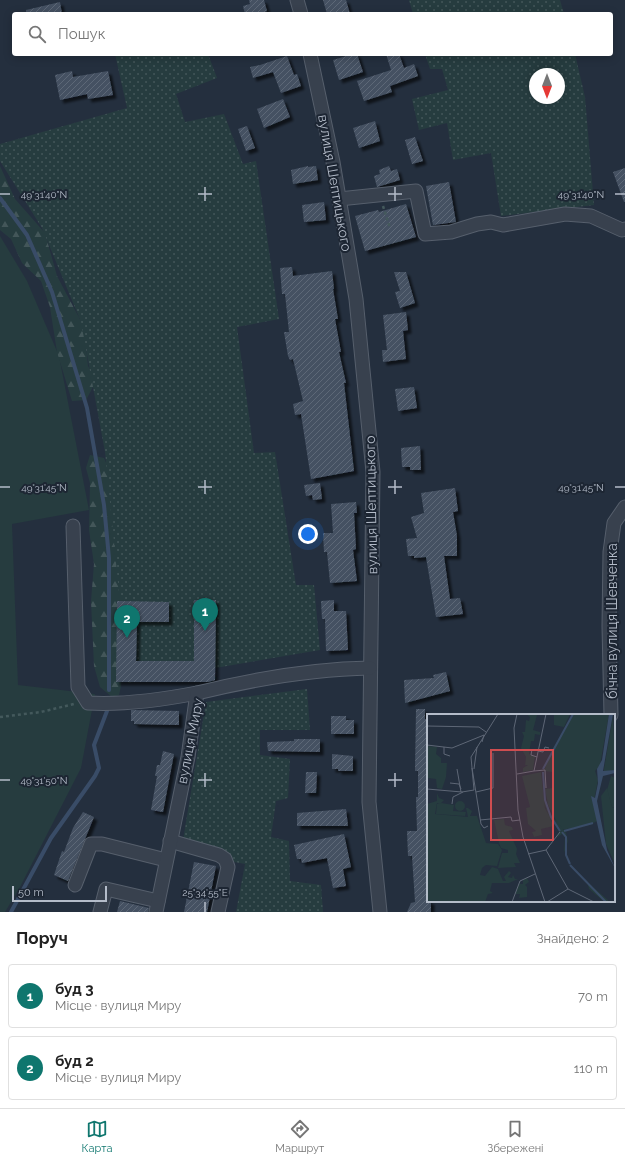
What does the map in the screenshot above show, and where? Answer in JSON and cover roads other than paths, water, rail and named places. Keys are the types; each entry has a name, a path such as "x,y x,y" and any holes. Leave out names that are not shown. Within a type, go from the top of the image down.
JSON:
{"street":[{"path":"297,0 300,12"},
{"name":"вулиця Шептицького","path":"310,56 339,199 356,299 373,472 369,802 380,912"},
{"path":"339,199 380,196 416,191 425,234 451,232 477,224 491,222 503,225 565,214 591,216 625,230"},
{"name":"бічна вулиця Шевченка","path":"611,714 608,626 610,552 614,523 625,507"},
{"path":"73,526 78,687 88,703 110,704 176,698 197,693"},
{"name":"вулиця Миру","path":"157,907 188,757 197,693 239,683 295,673 349,668 370,668"},
{"path":"170,841 219,855 225,859 228,868 218,912"},
{"path":"75,885 91,844 102,844 166,860"},
{"path":"100,912 106,889 157,907"}],"waterway":[{"path":"0,198 27,235 52,292 87,408 104,505 109,558 109,690"},
{"path":"11,912 51,838 95,776 99,768 94,745 107,711"}],"place":[{"name":"буд 3","path":"205,631"},
{"name":"буд 2","path":"127,638"}]}
